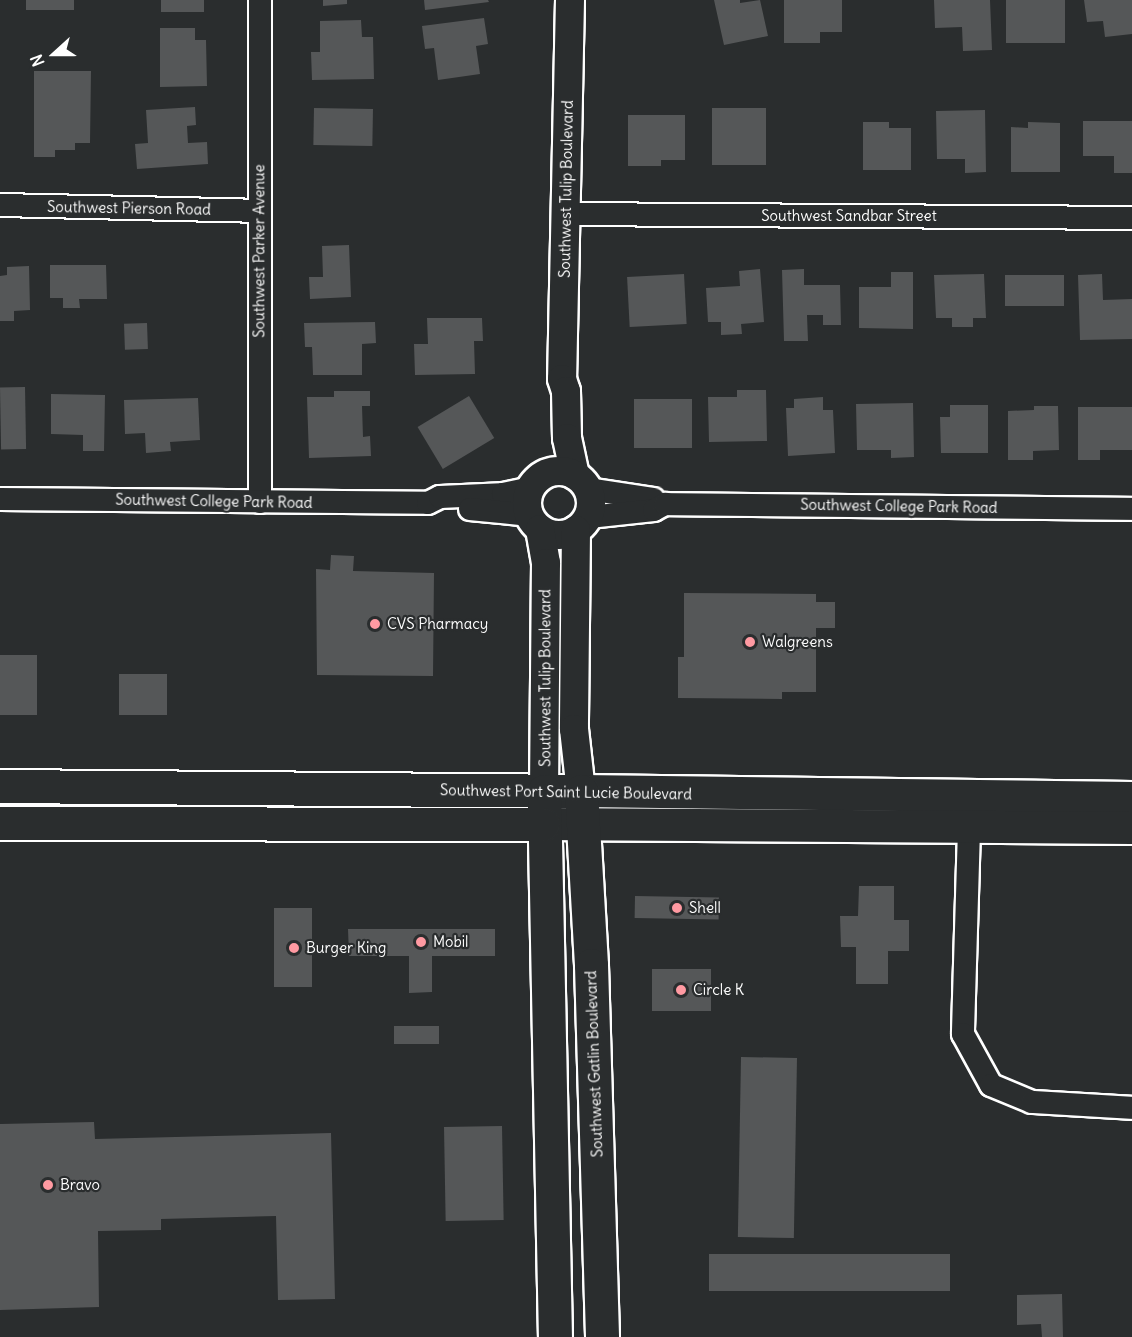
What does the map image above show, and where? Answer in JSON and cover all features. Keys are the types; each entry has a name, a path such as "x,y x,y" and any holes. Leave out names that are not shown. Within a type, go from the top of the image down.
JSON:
{"main road":[{"name":"Southwest Port Saint Lucie Boulevard","path":"0,786 1132,798"},
{"path":"544,791 555,1337"},
{"name":"Southwest Gatlin Boulevard","path":"581,791 602,1337"},
{"path":"0,823 1132,828"}],"street":[{"name":"Southwest Parker Avenue","path":"260,0 258,211 260,502"},
{"name":"Southwest Tulip Boulevard","path":"570,0 562,379 567,391 567,438 581,482 582,524 574,729 581,791"},
{"name":"Southwest Pierson Road","path":"0,205 258,211"},
{"name":"Southwest Sandbar Street","path":"565,214 1132,218"},
{"name":"Southwest Tulip Boulevard","path":"544,791 546,563 536,502 556,391 562,379"},
{"path":"581,482 562,471 536,502 558,534 582,524"},
{"name":"Southwest College Park Road","path":"581,482 665,504 1132,509"},
{"name":"Southwest College Park Road","path":"0,499 428,502 440,497 503,494 536,502"},
{"name":"Southwest College Park Road","path":"582,524 654,510 665,504"},
{"path":"969,829 963,1034 991,1085 1032,1102 1132,1108"}],"building":[{"path":"26,0 74,0 74,10 26,10"},
{"path":"161,0 204,0 204,12 161,12"},
{"path":"323,0 347,0 347,4 323,6"},
{"path":"424,0 488,0 489,2 425,10"},
{"path":"714,0 740,0 740,3 760,0 768,36 724,45"},
{"path":"784,0 842,0 842,32 820,32 820,43 784,43"},
{"path":"934,0 990,0 992,50 963,51 962,27 935,28"},
{"path":"1006,0 1065,0 1065,43 1006,43"},
{"path":"1084,0 1132,0 1132,34 1105,37 1103,21 1087,22"},
{"path":"484,18 488,44 476,46 480,74 438,80 434,48 425,49 422,26"},
{"path":"361,20 362,37 373,37 374,79 312,80 311,52 320,52 320,21"},
{"path":"160,28 195,28 195,40 206,40 207,86 160,87"},
{"path":"34,71 91,71 90,143 75,143 75,150 55,150 55,157 34,157"},
{"path":"195,107 196,125 187,126 188,143 207,142 208,164 137,169 135,144 148,143 146,110"},
{"path":"314,108 373,109 372,146 313,145"},
{"path":"712,108 766,108 766,165 712,165"},
{"path":"985,110 986,172 965,173 965,159 937,159 936,111"},
{"path":"628,115 685,115 685,160 661,160 661,166 628,166"},
{"path":"1083,121 1132,121 1132,173 1114,173 1114,156 1083,156"},
{"path":"863,122 889,122 889,128 911,128 911,170 863,170"},
{"path":"1028,122 1060,123 1060,172 1011,172 1011,127 1028,128"},
{"path":"349,245 351,297 310,299 309,277 323,277 322,246"},
{"path":"50,265 106,265 107,299 79,299 80,308 63,308 63,298 50,298"},
{"path":"29,266 30,310 14,311 14,321 0,321 0,276 7,275 7,267"},
{"path":"760,269 764,322 741,324 742,334 721,335 721,322 708,322 706,288 740,286 739,271"},
{"path":"804,269 804,285 840,285 841,325 823,325 823,315 807,315 808,341 784,341 782,270"},
{"path":"891,272 913,272 913,329 859,328 859,287 891,287"},
{"path":"684,274 687,324 630,327 627,277"},
{"path":"984,274 986,318 973,318 973,327 952,327 952,318 936,318 934,275"},
{"path":"1102,274 1103,300 1132,299 1132,339 1080,340 1078,275"},
{"path":"1005,275 1064,275 1064,306 1005,306"},
{"path":"427,318 482,318 483,341 474,341 475,374 415,375 414,344 428,344"},
{"path":"375,322 376,343 362,344 362,375 313,375 312,347 305,347 304,323"},
{"path":"147,323 148,349 125,350 124,324"},
{"path":"0,387 25,387 26,449 1,449"},
{"path":"737,390 766,390 767,441 709,442 708,397 737,397"},
{"path":"334,391 370,391 370,406 362,406 363,437 370,436 371,456 309,458 307,397 334,397"},
{"path":"51,394 105,395 104,451 83,451 83,435 51,434"},
{"path":"469,396 494,438 443,469 418,427"},
{"path":"823,397 823,410 833,410 835,453 788,456 786,408 794,408 794,399"},
{"path":"198,398 200,440 170,442 171,451 146,453 145,433 125,434 124,400"},
{"path":"634,399 692,399 692,448 634,448"},
{"path":"913,403 914,457 891,458 891,450 857,450 856,404"},
{"path":"950,405 988,405 988,453 941,453 940,417 950,417"},
{"path":"1034,406 1058,406 1059,450 1033,451 1033,460 1008,460 1008,411 1034,410"},
{"path":"1078,407 1132,407 1132,450 1100,450 1100,460 1078,460"},
{"name":"CVS Pharmacy","path":"331,555 354,556 353,571 434,573 433,676 317,675 316,569 330,570"},
{"name":"Walgreens","path":"684,593 816,594 816,602 835,602 835,628 816,628 816,692 782,692 782,699 678,698 678,657 684,657"},
{"path":"0,655 37,655 37,715 0,715"},
{"path":"119,674 167,674 167,715 119,715"},
{"path":"859,886 894,886 894,920 909,920 909,951 888,951 888,984 856,984 856,947 841,947 840,916 858,916"},
{"name":"Shell","path":"635,896 719,897 719,919 635,918"},
{"name":"Burger King","path":"274,908 312,908 312,987 274,987"},
{"name":"Mobil","path":"348,929 495,929 495,956 432,956 432,992 409,993 409,956 349,956"},
{"name":"Circle K","path":"652,969 711,969 711,1011 652,1011"},
{"path":"394,1026 439,1026 439,1044 394,1044"},
{"path":"741,1057 797,1058 794,1238 738,1237"},
{"path":"94,1122 95,1139 331,1133 335,1299 278,1300 276,1216 161,1219 161,1230 98,1231 99,1307 0,1310 0,1124"},
{"path":"502,1126 504,1220 446,1221 444,1127"},
{"path":"709,1254 950,1254 950,1291 709,1291"},
{"path":"1062,1294 1063,1337 1042,1337 1041,1324 1017,1325 1017,1295"}],"place":[{"name":"CVS Pharmacy","path":"375,624"},
{"name":"Walgreens","path":"750,642"},
{"name":"Shell","path":"677,908"},
{"name":"Mobil","path":"421,942"},
{"name":"Burger King","path":"294,948"},
{"name":"Circle K","path":"681,990"},
{"name":"Bravo","path":"48,1185"}]}
